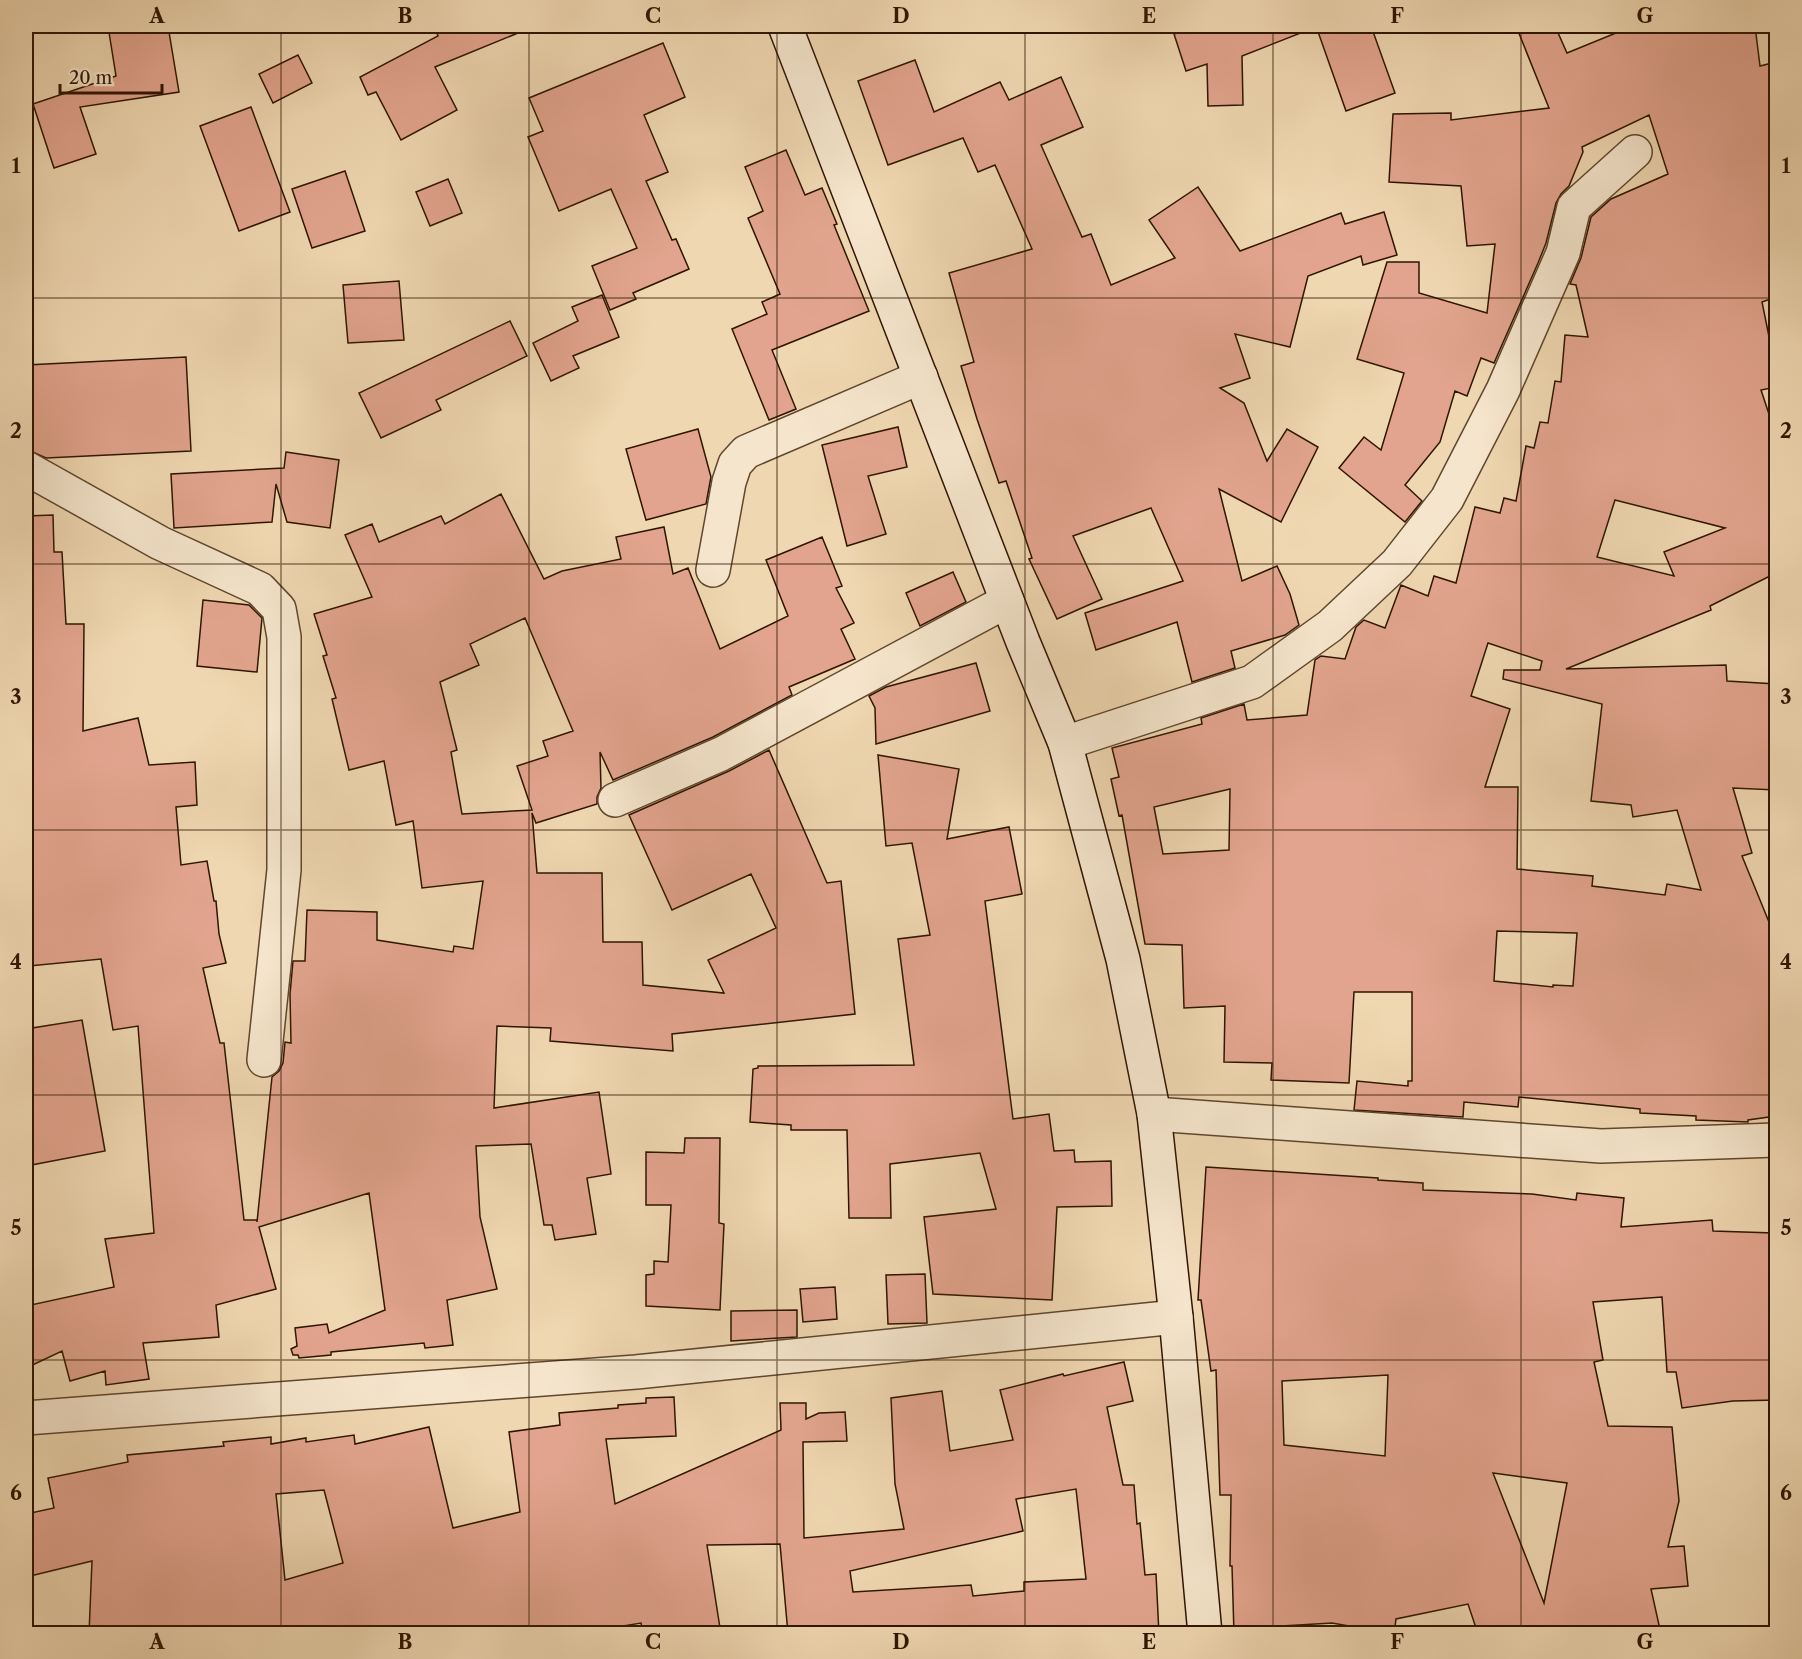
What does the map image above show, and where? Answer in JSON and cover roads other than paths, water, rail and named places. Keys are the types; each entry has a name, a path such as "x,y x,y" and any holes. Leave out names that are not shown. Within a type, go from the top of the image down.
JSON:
{"street":[{"path":"785,26 1007,601 1065,743 1123,959 1154,1114 1176,1317 1205,1634"},
{"path":"1065,743 1252,682 1330,626 1397,563 1447,500 1503,390 1563,253 1574,207 1635,152"},
{"path":"713,570 729,482 735,464 746,452 921,377"},
{"path":"26,468 160,543 260,589 279,609 284,637 284,870 264,1060"},
{"path":"615,800 721,754 1007,601"},
{"path":"1154,1114 1601,1146 1776,1140"},
{"path":"26,1418 636,1372 1176,1317"}]}
